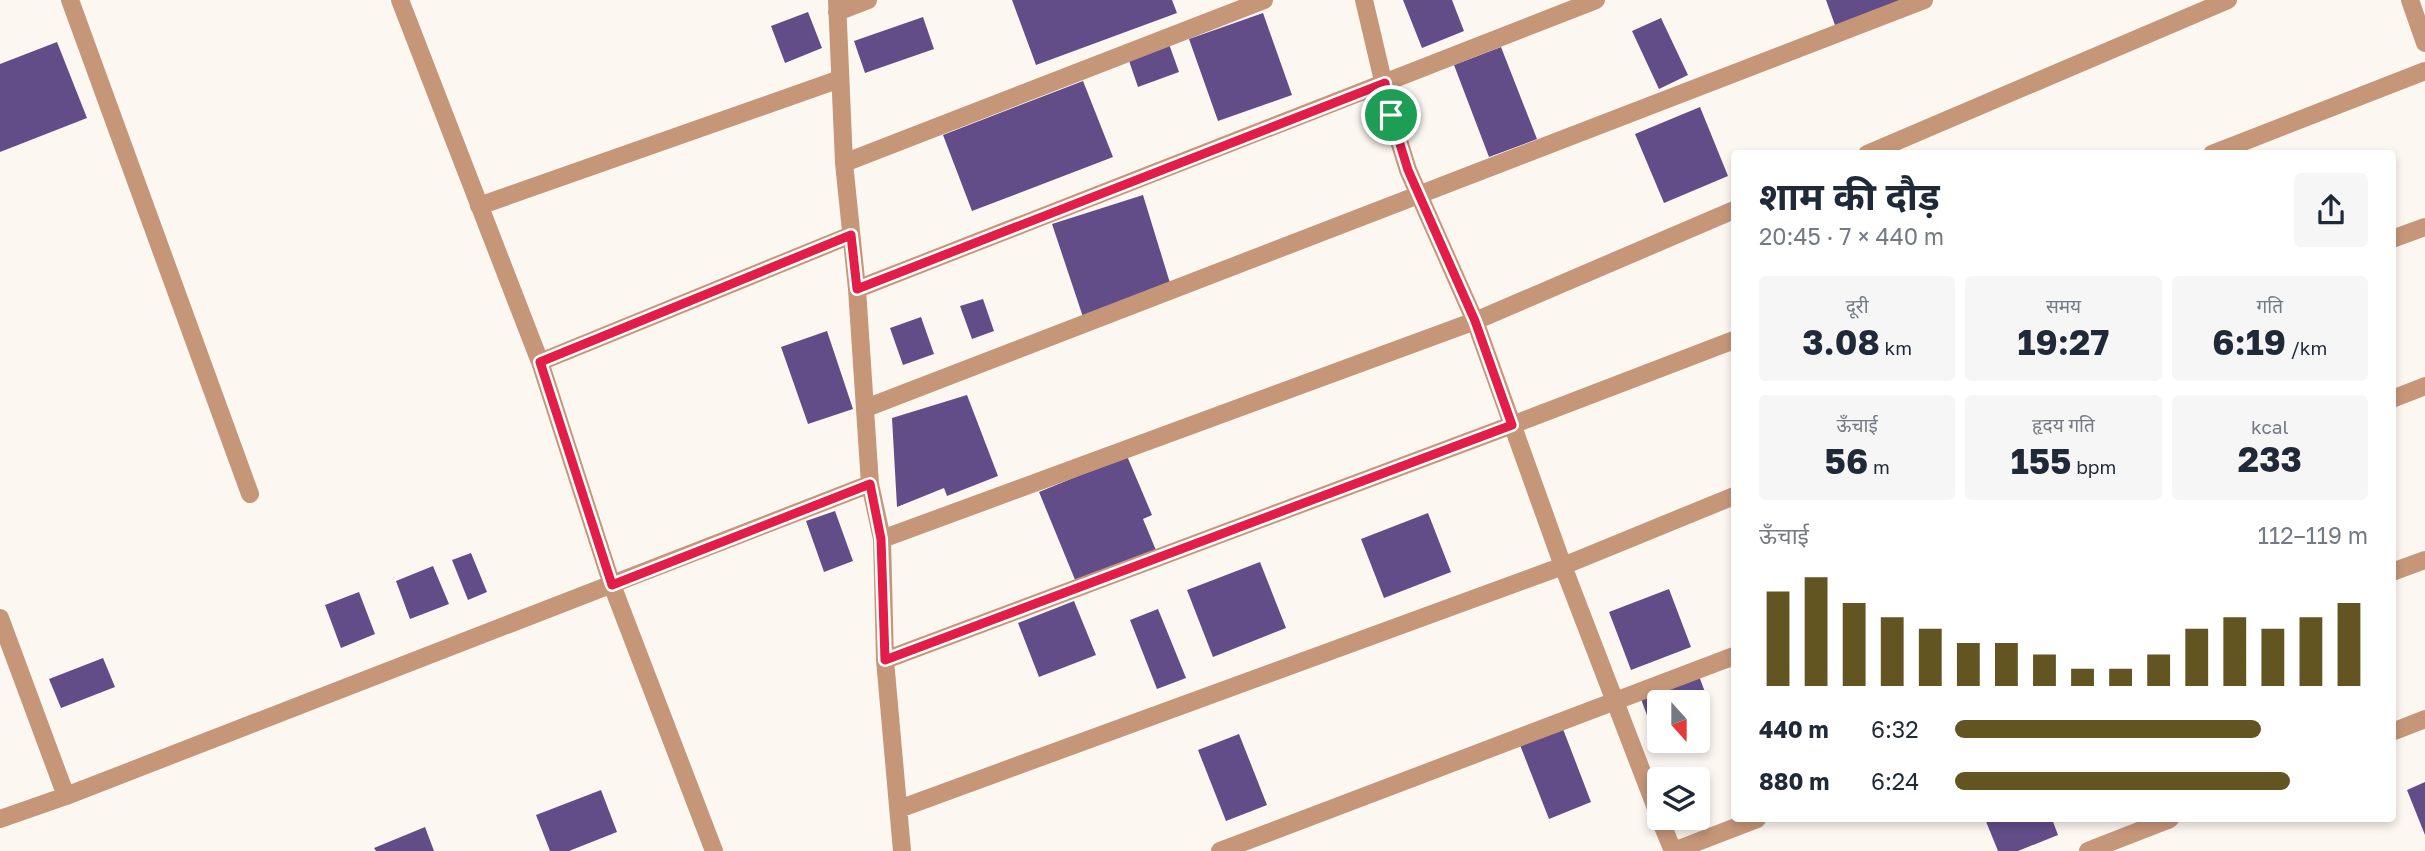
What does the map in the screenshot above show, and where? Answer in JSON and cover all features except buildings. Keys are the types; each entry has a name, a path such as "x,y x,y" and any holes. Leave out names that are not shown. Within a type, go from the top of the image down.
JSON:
{"street":[{"path":"70,0 250,494"},
{"path":"400,0 540,362 612,585 714,851"},
{"path":"868,0 837,6 844,163 857,289 870,484 881,539 885,660 902,851"},
{"path":"844,163 1264,0"},
{"path":"1364,0 1400,146 1475,321 1563,566 1647,786"},
{"path":"857,289 1596,0"},
{"path":"866,408 1924,0"},
{"path":"1876,150 2228,0"},
{"path":"2410,0 2425,43"},
{"path":"2222,150 2425,71"},
{"path":"480,206 840,79"},
{"path":"881,539 1475,321 1731,212"},
{"path":"2396,238 2425,227"},
{"path":"540,362 851,235"},
{"path":"885,660 1731,341"},
{"path":"2396,397 2425,386"},
{"path":"0,819 66,796 870,484"},
{"path":"899,809 1563,566 1731,497"},
{"path":"2396,571 2425,560"},
{"path":"0,618 66,796"},
{"path":"1220,851 1731,657"},
{"path":"2396,730 2425,719"},
{"path":"1664,830 1673,851 1748,822"},
{"path":"2088,851 2162,822"}],"route":[{"path":"1385,83 1391,115 1408,170 1475,321 1512,425 885,660 881,539 870,484 612,585 540,362 851,235 857,289 1385,83"}]}
